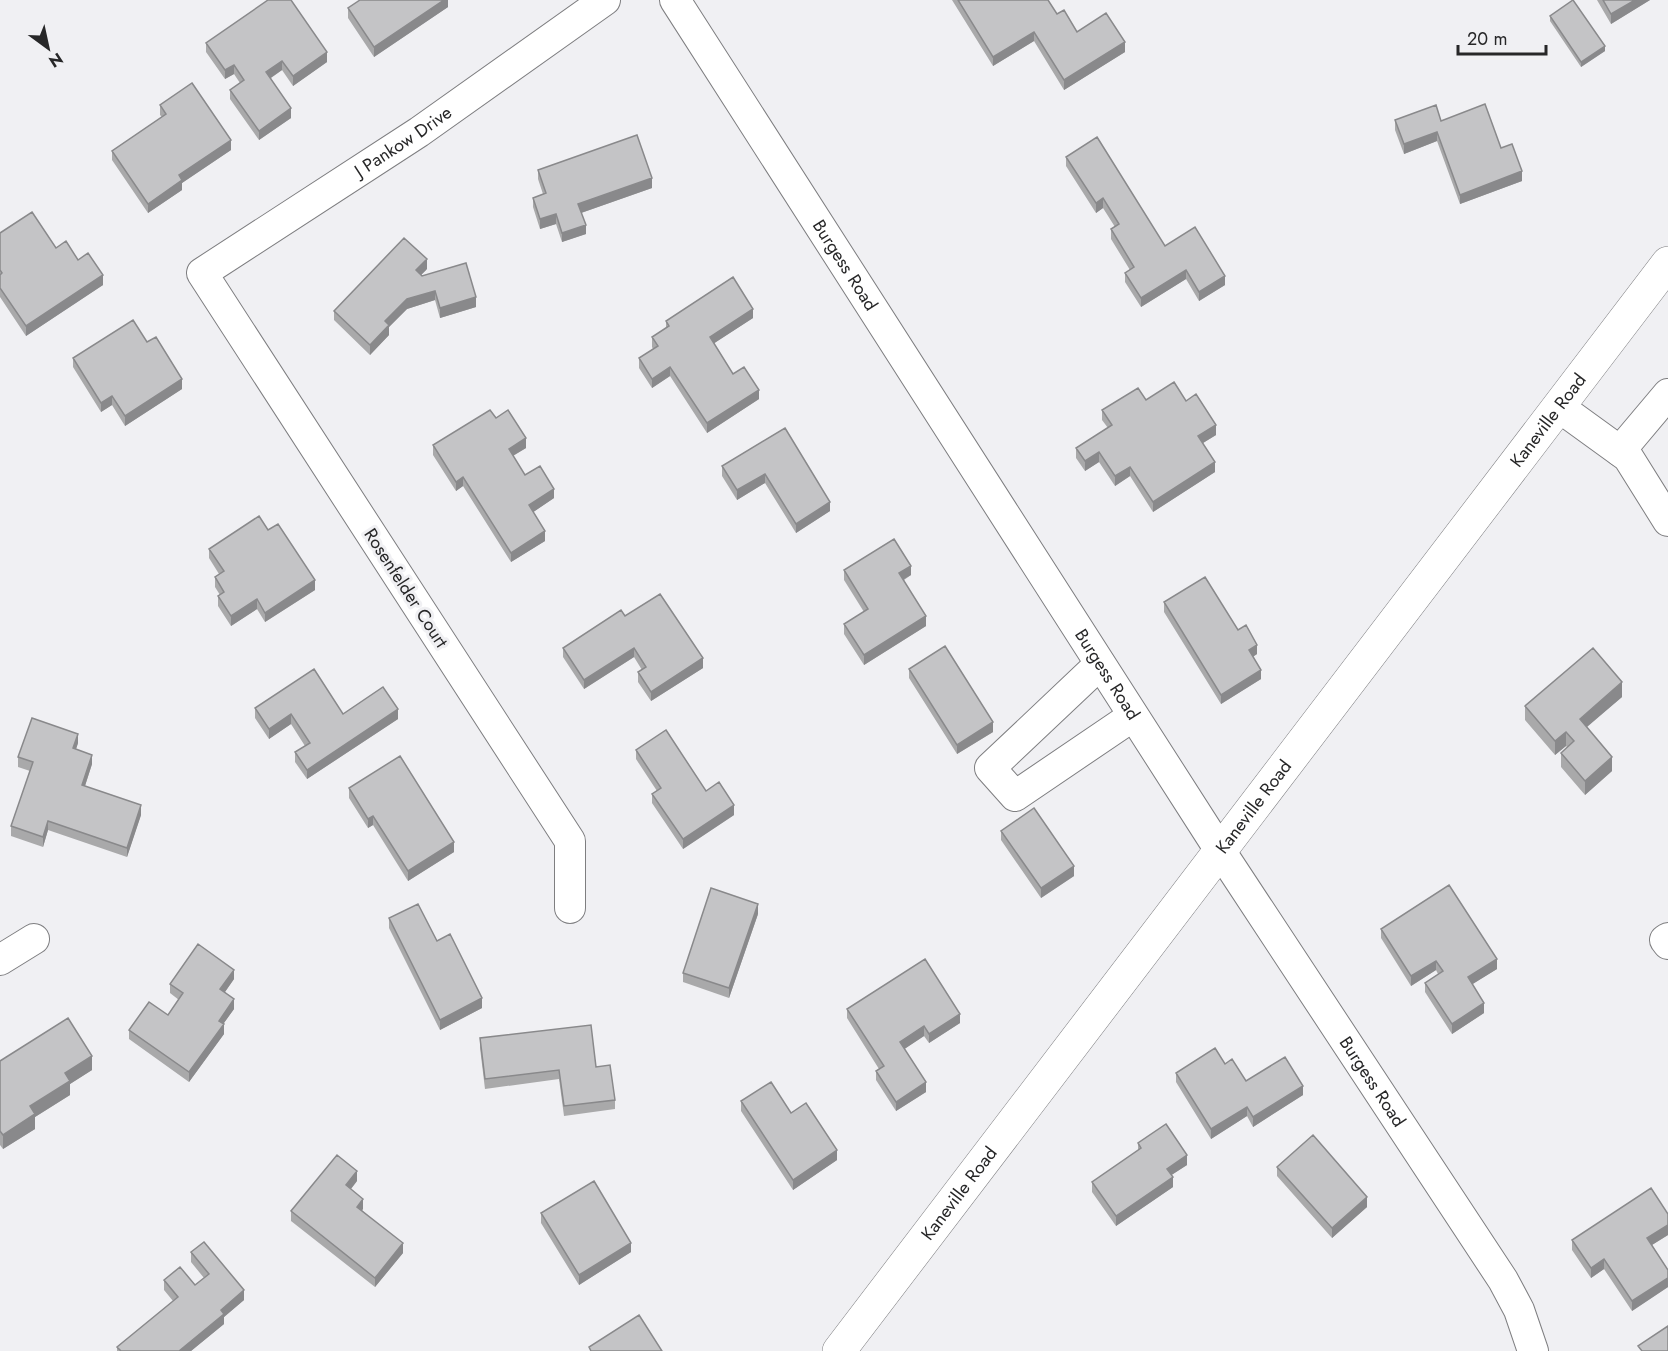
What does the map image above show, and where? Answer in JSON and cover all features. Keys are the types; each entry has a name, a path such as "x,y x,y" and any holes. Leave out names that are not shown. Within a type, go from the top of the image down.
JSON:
{"main road":[{"name":"Kaneville Road","path":"839,1351 1668,263"}],"street":[{"name":"J Pankow Drive","path":"206,280 202,273 419,132 425,125 605,0"},
{"name":"Burgess Road","path":"675,0 1133,716 1503,1280 1519,1310 1533,1351"},
{"name":"Rosenfelder Court","path":"206,280 570,841 570,908"},
{"path":"1620,451 1668,394"},
{"path":"1559,407 1628,458 1668,520"},
{"path":"1100,664 990,768 1015,796 1133,716"},
{"path":"1668,938 1665,940 1668,944"},
{"path":"0,960 34,939"}],"building":[{"path":"268,0 291,0 327,52 293,76 282,61 266,72 291,108 259,131 230,90 244,80 234,65 225,70 206,43"},
{"path":"360,0 444,0 374,47 348,8"},
{"path":"958,0 1048,0 1057,14 1064,10 1077,32 1106,13 1125,42 1064,80 1034,32 993,57"},
{"path":"1573,0 1605,46 1581,62 1550,16"},
{"path":"1603,0 1635,0 1611,14"},
{"path":"192,83 231,140 179,175 182,180 148,204 112,151 166,114 160,105"},
{"path":"1485,104 1501,148 1512,144 1522,171 1460,195 1437,132 1404,144 1395,120 1436,105 1441,121"},
{"path":"637,135 652,178 578,204 586,225 562,233 556,214 540,219 533,198 546,193 538,170"},
{"path":"1097,137 1165,246 1195,227 1225,276 1199,292 1186,270 1141,298 1125,273 1134,267 1111,229 1119,224 1103,198 1096,203 1066,157"},
{"path":"32,212 56,248 66,241 78,260 88,253 103,275 26,326 0,288 2,273 0,270 0,233"},
{"path":"404,238 427,259 416,270 422,276 466,263 476,297 440,308 435,291 407,299 385,321 389,325 370,345 334,311"},
{"path":"733,277 753,309 710,337 733,374 744,367 759,390 707,423 670,367 652,379 639,358 658,346 652,337 669,326 666,321"},
{"path":"133,320 147,342 156,337 182,379 125,416 112,396 101,403 73,358"},
{"path":"1174,382 1186,401 1196,394 1216,425 1198,436 1215,462 1153,502 1130,467 1115,476 1099,452 1085,461 1076,448 1112,425 1102,410 1138,388 1146,400"},
{"path":"490,410 496,418 508,410 526,438 509,449 525,475 540,466 554,489 529,505 545,531 511,553 463,477 456,482 433,445"},
{"path":"785,428 830,502 796,524 765,474 737,490 722,466"},
{"path":"259,516 268,530 278,524 315,580 265,613 257,599 231,616 218,596 224,592 215,577 224,571 209,549"},
{"path":"894,539 911,566 899,573 926,616 864,655 844,624 868,609 844,570"},
{"path":"1205,577 1238,630 1246,625 1257,645 1249,650 1261,670 1221,695 1164,602"},
{"path":"660,594 703,658 651,692 638,672 646,667 634,648 584,680 563,648 621,610 625,616"},
{"path":"945,646 993,722 957,745 909,669"},
{"path":"1593,648 1622,682 1580,719 1612,757 1585,781 1561,753 1574,741 1566,732 1555,741 1525,706"},
{"path":"314,669 343,714 383,687 398,709 307,770 295,752 310,743 291,714 269,729 255,708"},
{"path":"32,718 78,734 73,748 92,755 82,785 141,805 127,848 48,821 43,837 11,826 33,762 18,757"},
{"path":"666,730 706,791 719,782 734,805 683,839 652,794 661,788 636,750"},
{"path":"400,756 454,842 408,871 373,816 368,819 349,788"},
{"path":"1034,808 1074,866 1041,888 1001,831"},
{"path":"1449,885 1497,959 1468,977 1484,1003 1452,1024 1425,983 1443,971 1436,961 1411,976 1381,929"},
{"path":"711,888 758,904 729,988 683,973"},
{"path":"418,904 437,941 450,934 482,998 440,1020 389,918"},
{"path":"198,944 234,970 220,989 234,999 219,1021 224,1024 189,1072 129,1030 149,1002 168,1015 183,993 170,984"},
{"path":"925,959 960,1014 929,1034 924,1026 900,1042 926,1082 896,1102 876,1071 884,1066 847,1009"},
{"path":"68,1018 92,1056 65,1073 70,1081 30,1106 35,1114 3,1135 0,1131 0,1061"},
{"path":"591,1025 596,1067 610,1065 615,1100 564,1106 559,1070 485,1079 480,1038"},
{"path":"1215,1048 1225,1064 1232,1059 1246,1081 1285,1057 1303,1086 1253,1117 1247,1107 1211,1129 1176,1073"},
{"path":"771,1082 791,1113 806,1103 837,1150 793,1180 741,1101"},
{"path":"1166,1124 1187,1155 1167,1169 1173,1177 1116,1216 1092,1182 1141,1148 1138,1143"},
{"path":"1313,1135 1367,1197 1332,1228 1277,1167"},
{"path":"337,1155 357,1171 346,1185 363,1199 357,1207 403,1243 375,1278 291,1211"},
{"path":"594,1181 631,1243 579,1275 541,1213"},
{"path":"1651,1188 1668,1214 1668,1225 1647,1238 1668,1270 1668,1278 1632,1301 1604,1259 1591,1268 1572,1240"},
{"path":"204,1242 244,1290 221,1310 224,1314 179,1351 121,1351 117,1347 178,1297 164,1280 180,1267 195,1285 209,1274 191,1252"},
{"path":"639,1315 662,1351 591,1351 589,1347"},
{"path":"1668,1326 1668,1351 1642,1351 1638,1346"}]}
